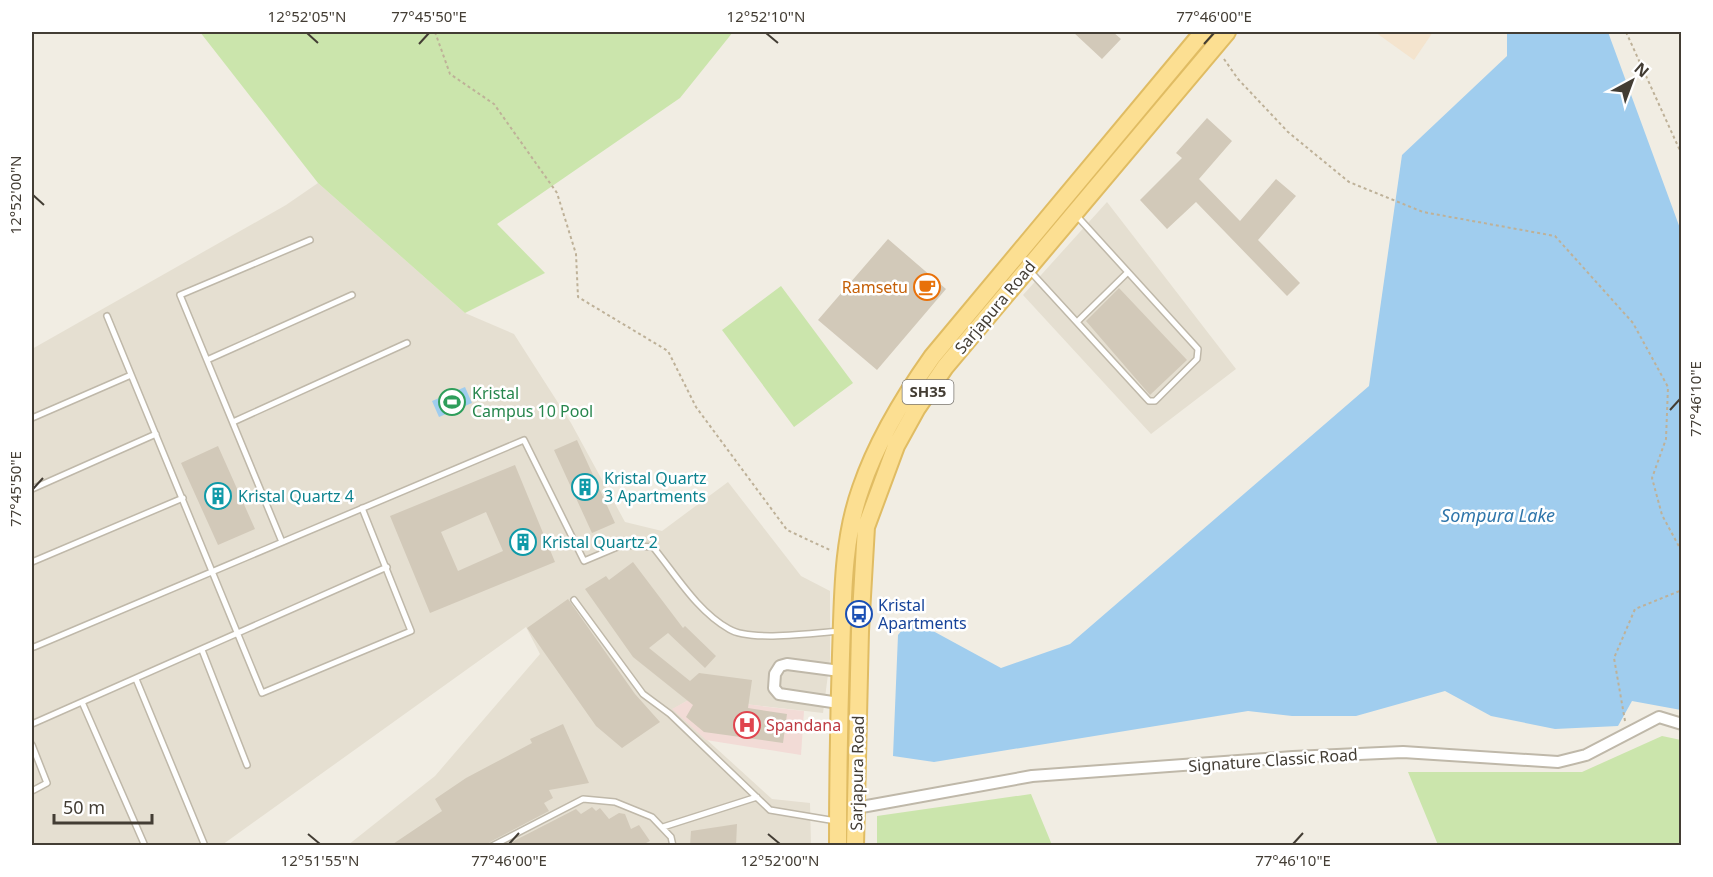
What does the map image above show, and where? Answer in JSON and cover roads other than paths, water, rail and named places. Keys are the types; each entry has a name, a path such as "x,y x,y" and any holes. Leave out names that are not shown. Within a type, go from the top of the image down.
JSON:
{"main road":[{"name":"Sarjapura Road","path":"838,846 839,704 845,557 861,488 883,436 903,399 932,357 1203,32"},
{"name":"Sarjapura Road","path":"855,846 860,631 866,527 896,446 917,408 945,367 1227,32"},
{"path":"1095,163 1109,173"},
{"path":"842,631 860,631"}],"street":[{"path":"839,704 779,694 774,688 775,674 780,666 787,664 840,671"},
{"name":"Signature Classic Road","path":"856,808 1032,776 1293,757 1403,752 1558,762 1586,755 1659,717 1682,724"}],"lane":[{"path":"1028,269 1149,401 1155,401 1197,359 1198,349 1075,214"},
{"path":"282,542 180,295 310,240"},
{"path":"1077,322 1128,272"},
{"path":"207,360 352,295"},
{"path":"107,316 240,633 262,693 411,631 362,508"},
{"path":"232,422 407,343"},
{"path":"32,418 131,375"},
{"path":"32,489 156,434"},
{"path":"34,647 524,440 584,561 622,545 653,547 704,610 731,631 776,636 842,631"},
{"path":"32,562 183,498"},
{"path":"32,724 387,567"},
{"path":"574,600 643,694 670,714 770,810 838,822"},
{"path":"202,650 247,765"},
{"path":"136,679 205,846"},
{"path":"82,702 145,846"},
{"path":"32,745 47,783 32,791"},
{"path":"663,827 757,797"},
{"path":"492,846 584,799 615,802 652,817 671,837 673,846"}],"water":[{"name":"Sompura Lake","path":"1507,32 1608,32 1681,231 1681,710 1632,701 1618,726 1555,729 1491,716 1445,691 1356,716 1292,716 1248,711 934,762 893,756 898,635 911,619 1001,668 1070,644 1369,386 1402,155 1507,56"},
{"name":"Kristal Campus 10 Pool","path":"465,387 472,403 439,417 432,401"}],"place":[{"name":"Ramsetu","path":"927,287"},
{"name":"Kristal Campus 10 Pool","path":"452,402"},
{"name":"Kristal Quartz 3 Apartments","path":"585,487"},
{"name":"Kristal Quartz 4","path":"218,496"},
{"name":"Kristal Quartz 2","path":"523,542"},
{"name":"Kristal Apartments","path":"859,614"},
{"name":"Spandana","path":"747,725"}]}
